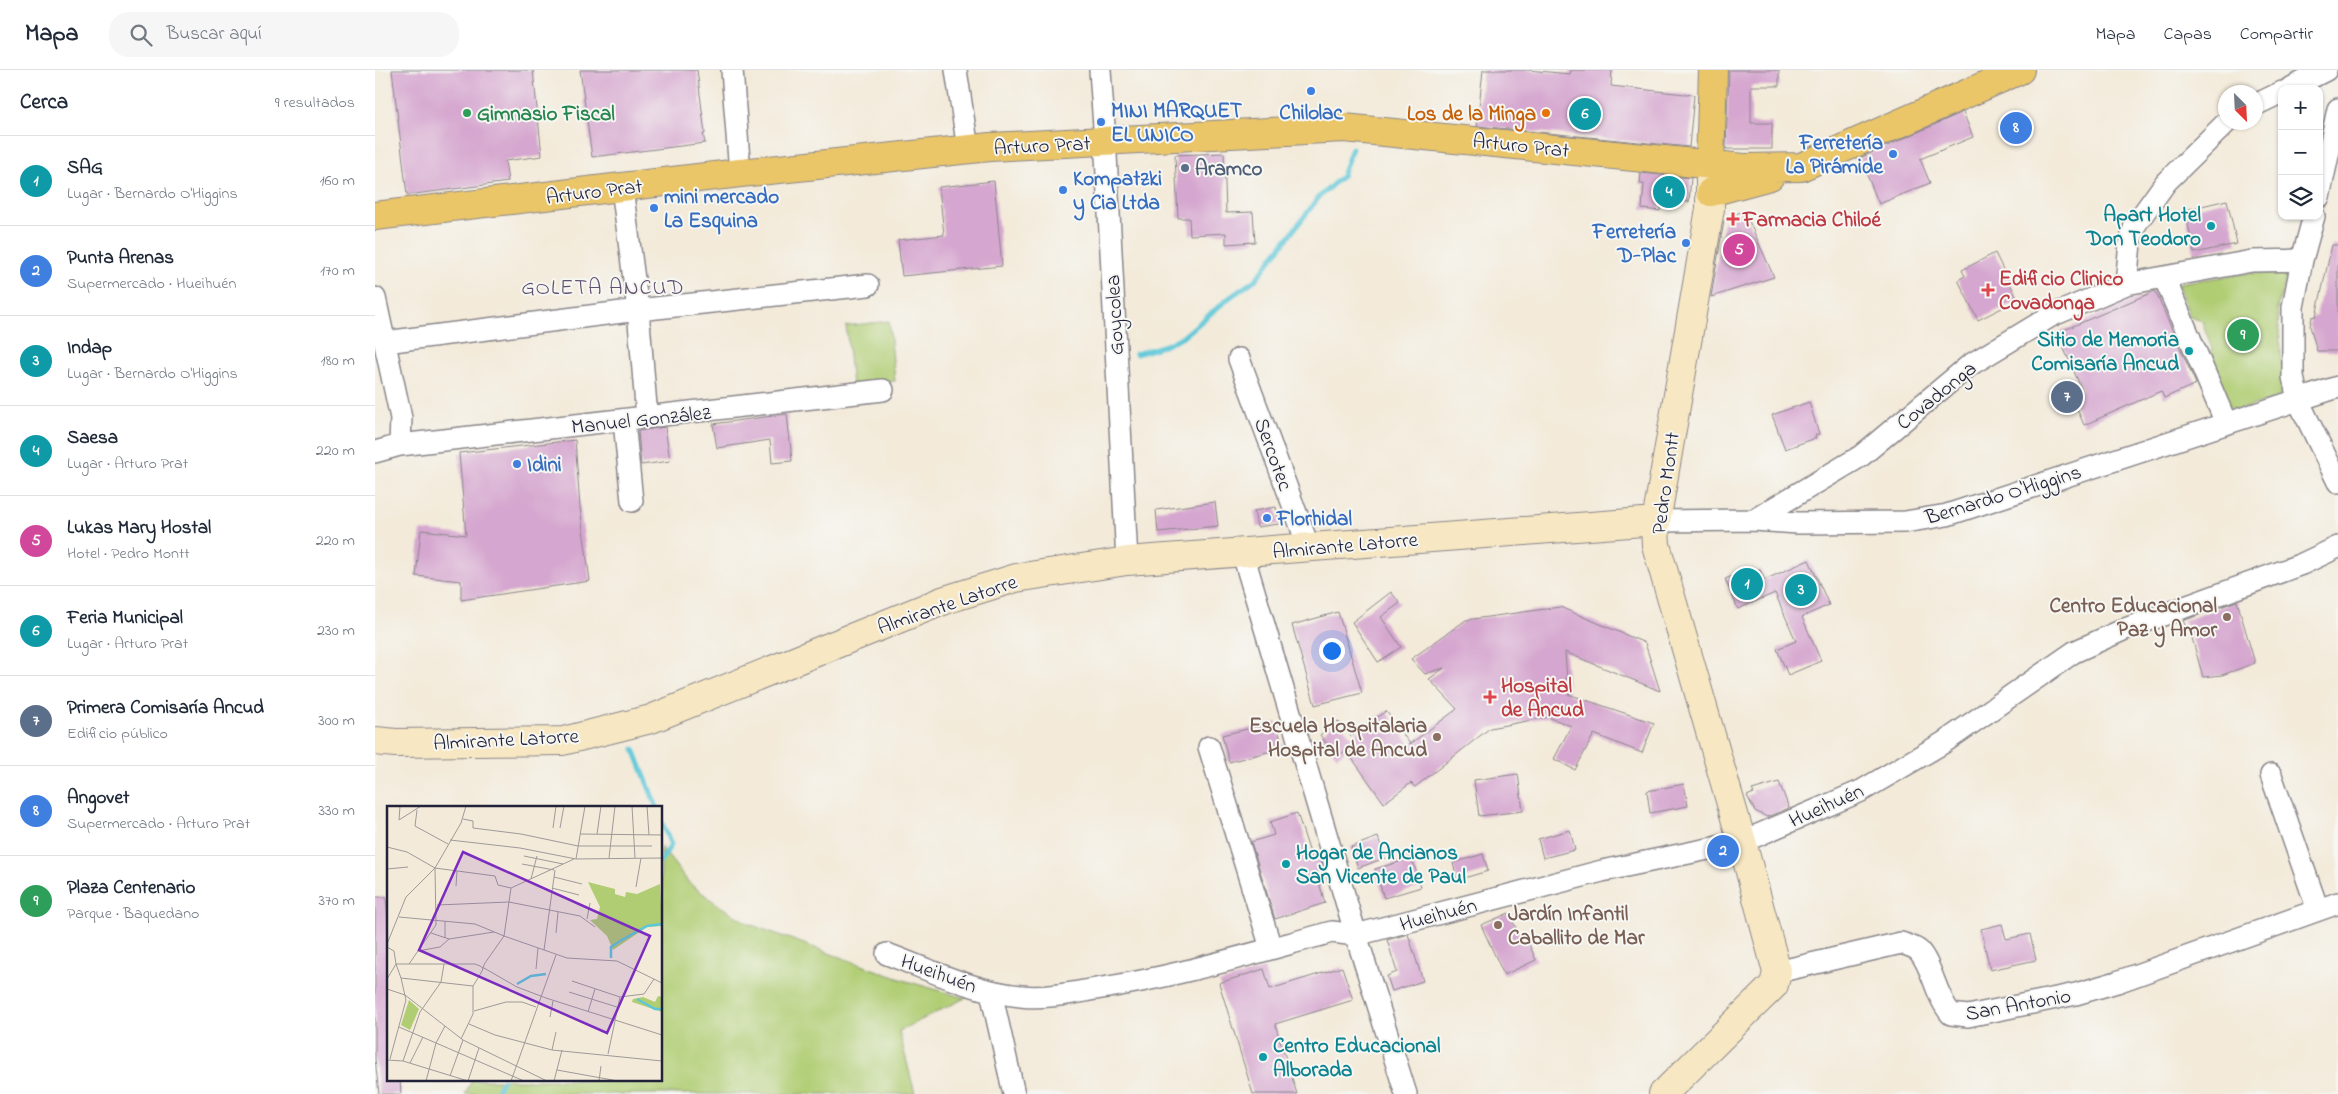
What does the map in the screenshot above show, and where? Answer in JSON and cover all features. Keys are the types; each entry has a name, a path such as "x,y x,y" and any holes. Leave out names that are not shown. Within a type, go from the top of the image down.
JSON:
{"main road":[{"name":"Pedro Montt","path":"1713,70 1710,209 1656,521 1656,545 1742,842 1777,972"},
{"name":"Arturo Prat","path":"375,216 740,173 968,149 1046,143 1344,128 1745,168 1801,167 2020,70"},
{"path":"1711,192 1801,167"},
{"name":"Almirante Latorre","path":"375,741 425,743 563,741 606,732 651,719 945,600 1016,578 1127,561 1243,554 1656,521"},
{"path":"1663,1094 1774,985 1777,972"}],"street":[{"path":"732,70 740,173"},
{"path":"956,70 968,149"},
{"name":"Goycolea","path":"1099,70 1127,561"},
{"path":"2297,85 2326,70"},
{"path":"2263,101 2278,94"},
{"path":"2323,178 2338,109"},
{"path":"2126,284 2130,243 2135,225 2166,182 2219,130"},
{"path":"623,188 638,310 647,418"},
{"path":"2313,220 2302,260 2293,307 2292,355 2297,400 2338,482"},
{"name":"Covadonga","path":"1754,520 1861,456 1970,365 2051,316 2126,284 2252,262 2302,260"},
{"path":"2165,277 2225,423"},
{"path":"385,342 638,310 868,285"},
{"path":"375,298 401,418 400,445"},
{"name":"Sercotec","path":"1239,359 1309,548"},
{"name":"Bernardo O'Higgins","path":"1656,521 1905,522 1947,515 2338,387"},
{"name":"Manuel González","path":"375,452 400,445 883,390"},
{"path":"624,421 633,501"},
{"name":"Hueihuén","path":"887,954 991,992 1023,996 1067,994 1113,987 1174,974 1332,932 1356,935 1601,871 1742,842 1861,791 1943,743 2074,652 2125,628 2302,564 2338,547"},
{"path":"1243,554 1356,935 1406,1094"},
{"path":"1209,747 1271,948"},
{"path":"2271,775 2318,910"},
{"name":"San Antonio","path":"1777,972 1901,943 1918,950 1943,1005 1951,1014 1968,1016 2077,994 2117,982 2338,903"},
{"name":"Hueihuén","path":"991,992 1013,1094"}],"green space":[{"path":"2251,273 2288,274 2277,308 2284,385 2282,393 2277,399 2238,410 2226,406 2207,358 2212,349 2202,321 2190,317 2177,283"},
{"path":"889,321 895,381 852,385 846,326"},
{"path":"663,850 689,883 717,904 749,924 903,980 965,998 899,1031 915,1094 465,1094 471,1082 663,1082"}],"building":[{"name":"Gimnasio Fiscal","path":"392,70 533,70 542,156 505,161 508,182 407,195"},
{"path":"580,70 697,70 705,143 592,157"},
{"path":"1483,70 1528,70 1570,74 1571,70 1612,70 1611,86 1694,95 1689,147 1477,126"},
{"path":"1729,70 1779,70 1779,86 1751,86 1751,123 1772,123 1772,149 1726,149"},
{"path":"1963,112 1973,137 1920,159 1930,183 1879,204 1860,158"},
{"path":"1224,153 1226,213 1253,212 1255,242 1226,244 1226,233 1190,235 1189,218 1178,218 1175,155"},
{"path":"1641,173 1691,178 1689,202 1661,200 1660,211 1642,209 1644,184 1640,184"},
{"path":"994,181 1002,266 902,276 898,240 944,235 939,187"},
{"name":"Apart Hotel Don Teodoro","path":"2227,200 2237,244 2194,253 2185,210"},
{"path":"1744,210 1774,277 1711,297 1724,221"},
{"path":"2332,245 2338,245 2338,351 2317,351 2310,326 2312,317 2316,316"},
{"name":"Edificio Clinico Covadonga","path":"1995,253 2018,300 1978,320 1958,280 1965,276 1962,270"},
{"path":"2155,291 2196,384 2164,398 2161,391 2084,425 2071,395 2082,390 2057,333"},
{"path":"1809,402 1819,434 1815,435 1816,438 1785,449 1772,415"},
{"path":"787,414 792,461 772,463 770,440 717,448 713,424"},
{"path":"665,427 670,461 641,465 638,431"},
{"path":"575,440 580,507 590,581 461,600 461,581 416,576 421,530 466,535 459,453"},
{"path":"1215,502 1218,526 1158,532 1156,510"},
{"path":"1276,507 1279,524 1257,527 1254,511"},
{"path":"1809,560 1829,605 1802,617 1821,661 1788,675 1777,649 1796,641 1775,593 1738,609 1725,579 1752,568 1754,572 1760,570 1764,580"},
{"path":"1391,592 1400,603 1381,617 1401,647 1378,662 1352,622"},
{"path":"2237,601 2255,663 2222,675 2203,677 2192,638 2183,621"},
{"path":"1560,607 1645,643 1660,691 1565,652 1568,694 1654,723 1642,753 1594,734 1575,770 1554,759 1571,726 1548,717 1490,728 1415,787 1411,783 1384,803 1346,750 1337,757 1320,735 1338,721 1351,736 1386,711 1410,744 1457,709 1429,679 1444,668 1425,674 1411,659 1466,620"},
{"path":"1338,612 1362,693 1315,705 1292,625"},
{"path":"1276,722 1283,748 1229,762 1222,735"},
{"path":"1518,774 1523,811 1479,816 1474,780"},
{"path":"1779,782 1789,808 1767,817 1755,811 1747,796 1754,793 1752,790"},
{"path":"1684,784 1688,806 1650,813 1647,791"},
{"name":"Hogar de Ancianos San Vicente de Paul","path":"1297,813 1312,859 1320,857 1324,870 1316,872 1325,903 1275,919 1251,842 1274,835 1270,822"},
{"path":"1570,830 1575,850 1543,858 1538,839"},
{"path":"1378,837 1385,858 1358,868 1351,847"},
{"path":"1483,854 1488,871 1457,880 1453,863"},
{"path":"1412,858 1421,887 1384,898 1375,869"},
{"path":"375,897 386,897 387,1082 400,1082 401,1094 379,1094 375,1059"},
{"path":"1509,913 1521,939 1526,937 1536,960 1504,975 1481,925"},
{"path":"2002,924 2006,939 2030,934 2036,960 1990,970 1981,929"},
{"path":"1408,934 1423,981 1392,991 1387,976 1397,972 1387,940"},
{"name":"Centro Educacional Alborada","path":"1342,967 1353,1000 1275,1024 1297,1094 1253,1094 1219,983 1264,969 1270,989"}],"waterway":[{"path":"1136,354 1166,345 1184,336 1229,298 1256,279 1320,196 1342,176 1352,148"},
{"path":"634,749 656,806"},
{"path":"663,825 671,845 663,858"},
{"path":"495,1094 502,1082"}],"place":[{"name":"Chilolac","path":"1311,91"},
{"name":"Gimnasio Fiscal","path":"467,113"},
{"name":"Los de la Minga","path":"1546,113"},
{"name":"Feria Municipal","path":"1585,114"},
{"name":"MINI MARQUET EL UNICO","path":"1101,122"},
{"name":"Angovet","path":"2016,128"},
{"name":"Ferretería La Pirámide","path":"1893,154"},
{"name":"Aramco","path":"1185,168"},
{"name":"Kompatzki y Cia Ltda","path":"1063,190"},
{"name":"Saesa","path":"1669,192"},
{"name":"mini mercado La Esquina","path":"654,208"},
{"name":"Farmacia Chiloé","path":"1733,219"},
{"name":"Apart Hotel Don Teodoro","path":"2211,226"},
{"name":"Ferretería D-Plac","path":"1686,243"},
{"name":"Lukas Mary Hostal","path":"1739,250"},
{"name":"Edificio Clinico Covadonga","path":"1988,290"},
{"name":"Plaza Centenario","path":"2243,335"},
{"name":"Sitio de Memoria Comisaría Ancud","path":"2189,351"},
{"name":"Primera Comisaría Ancud","path":"2067,397"},
{"name":"Idini","path":"517,464"},
{"name":"Florhidal","path":"1267,518"},
{"name":"SAG","path":"1747,584"},
{"name":"Indap","path":"1801,590"},
{"name":"Centro Educacional Paz y Amor","path":"2227,617"},
{"name":"Hospital de Ancud","path":"1490,697"},
{"name":"Escuela Hospitalaria Hospital de Ancud","path":"1437,737"},
{"name":"Punta Arenas","path":"1723,851"},
{"name":"Hogar de Ancianos San Vicente de Paul","path":"1286,864"},
{"name":"Jardín Infantil Caballito de Mar","path":"1498,925"},
{"name":"Centro Educacional Alborada","path":"1263,1057"}],"district":[{"name":"GOLETA ANCUD","path":"603,286"}]}
